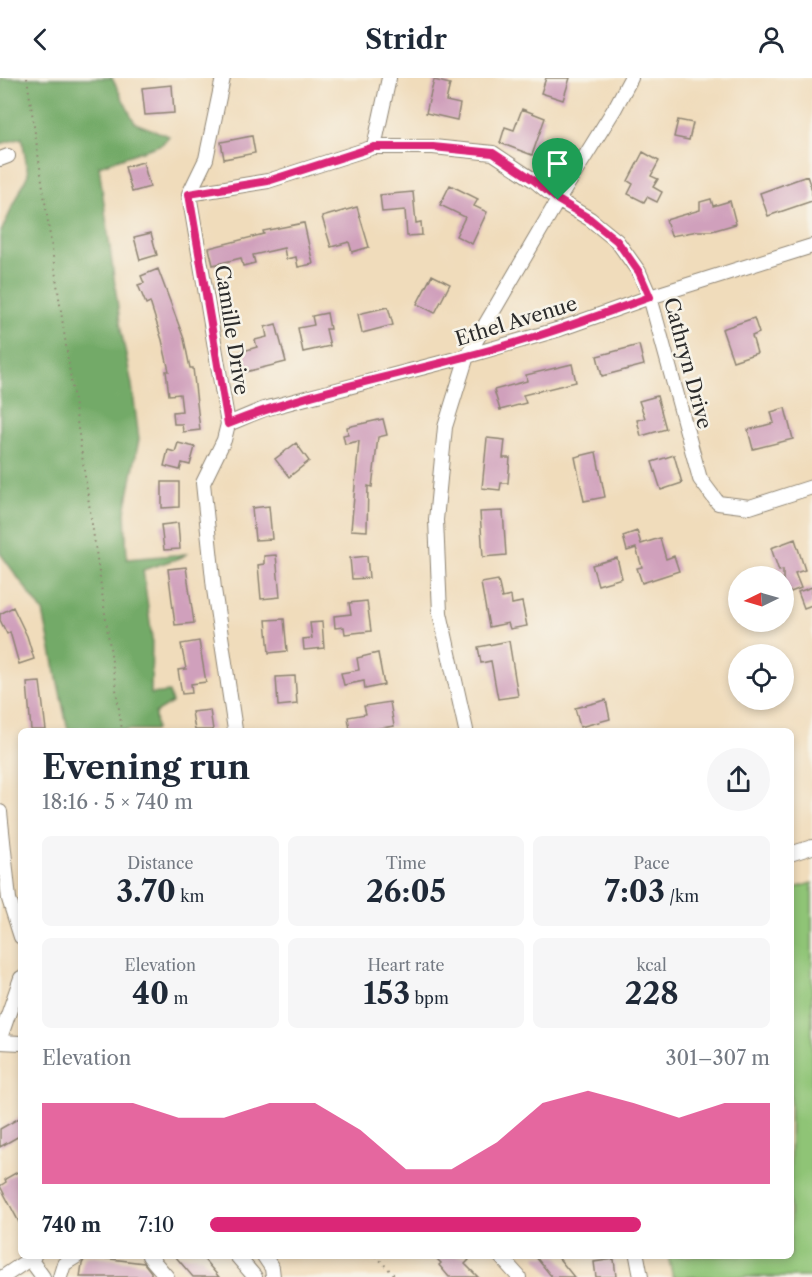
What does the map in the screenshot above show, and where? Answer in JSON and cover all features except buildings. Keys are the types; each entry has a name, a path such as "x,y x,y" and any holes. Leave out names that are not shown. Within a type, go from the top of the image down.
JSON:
{"street":[{"path":"189,194 206,159 223,78"},
{"path":"374,147 389,78"},
{"path":"466,728 440,613 436,520 445,427 467,356 631,78"},
{"name":"Cathryn Drive","path":"189,194 268,181 374,147 433,147 493,153 535,181 558,200 590,219 617,241 639,272 650,297 700,478 718,502 750,507 812,487"},
{"name":"Camille Drive","path":"189,194 228,424 224,440 203,483 214,589 235,728"},
{"name":"Ethel Avenue","path":"228,424 264,409 467,356 560,329 650,297 812,246"},
{"path":"0,812 4,899 18,930"},
{"path":"794,853 812,846"},
{"path":"18,987 0,1040 18,1043"},
{"path":"3,1277 29,1259"},
{"path":"33,1259 43,1277"},
{"path":"60,1277 64,1264 72,1259"},
{"path":"152,1259 167,1277"},
{"path":"240,1259 255,1277"},
{"path":"266,1259 272,1268 273,1277"},
{"path":"503,1259 519,1277"},
{"path":"637,1259 641,1277"}],"path":[{"path":"27,78 122,728"},
{"path":"379,1259 396,1277"}],"green space":[{"path":"0,78 112,78 135,123 169,136 162,144 99,166 121,330 132,385 139,439 125,512 127,559 186,554 143,570 152,638 151,694 169,692 172,703 155,713 156,728 68,728 43,612 0,553 0,234 28,174 22,138 0,144"},
{"path":"812,883 812,1277 673,1277 669,1259 794,1259 794,888"}],"route":[{"path":"374,147 433,147 493,153 535,181 558,200 590,219 617,241 639,272 650,297 560,329 467,356 264,409 228,424 189,194 268,181 374,147"}]}
